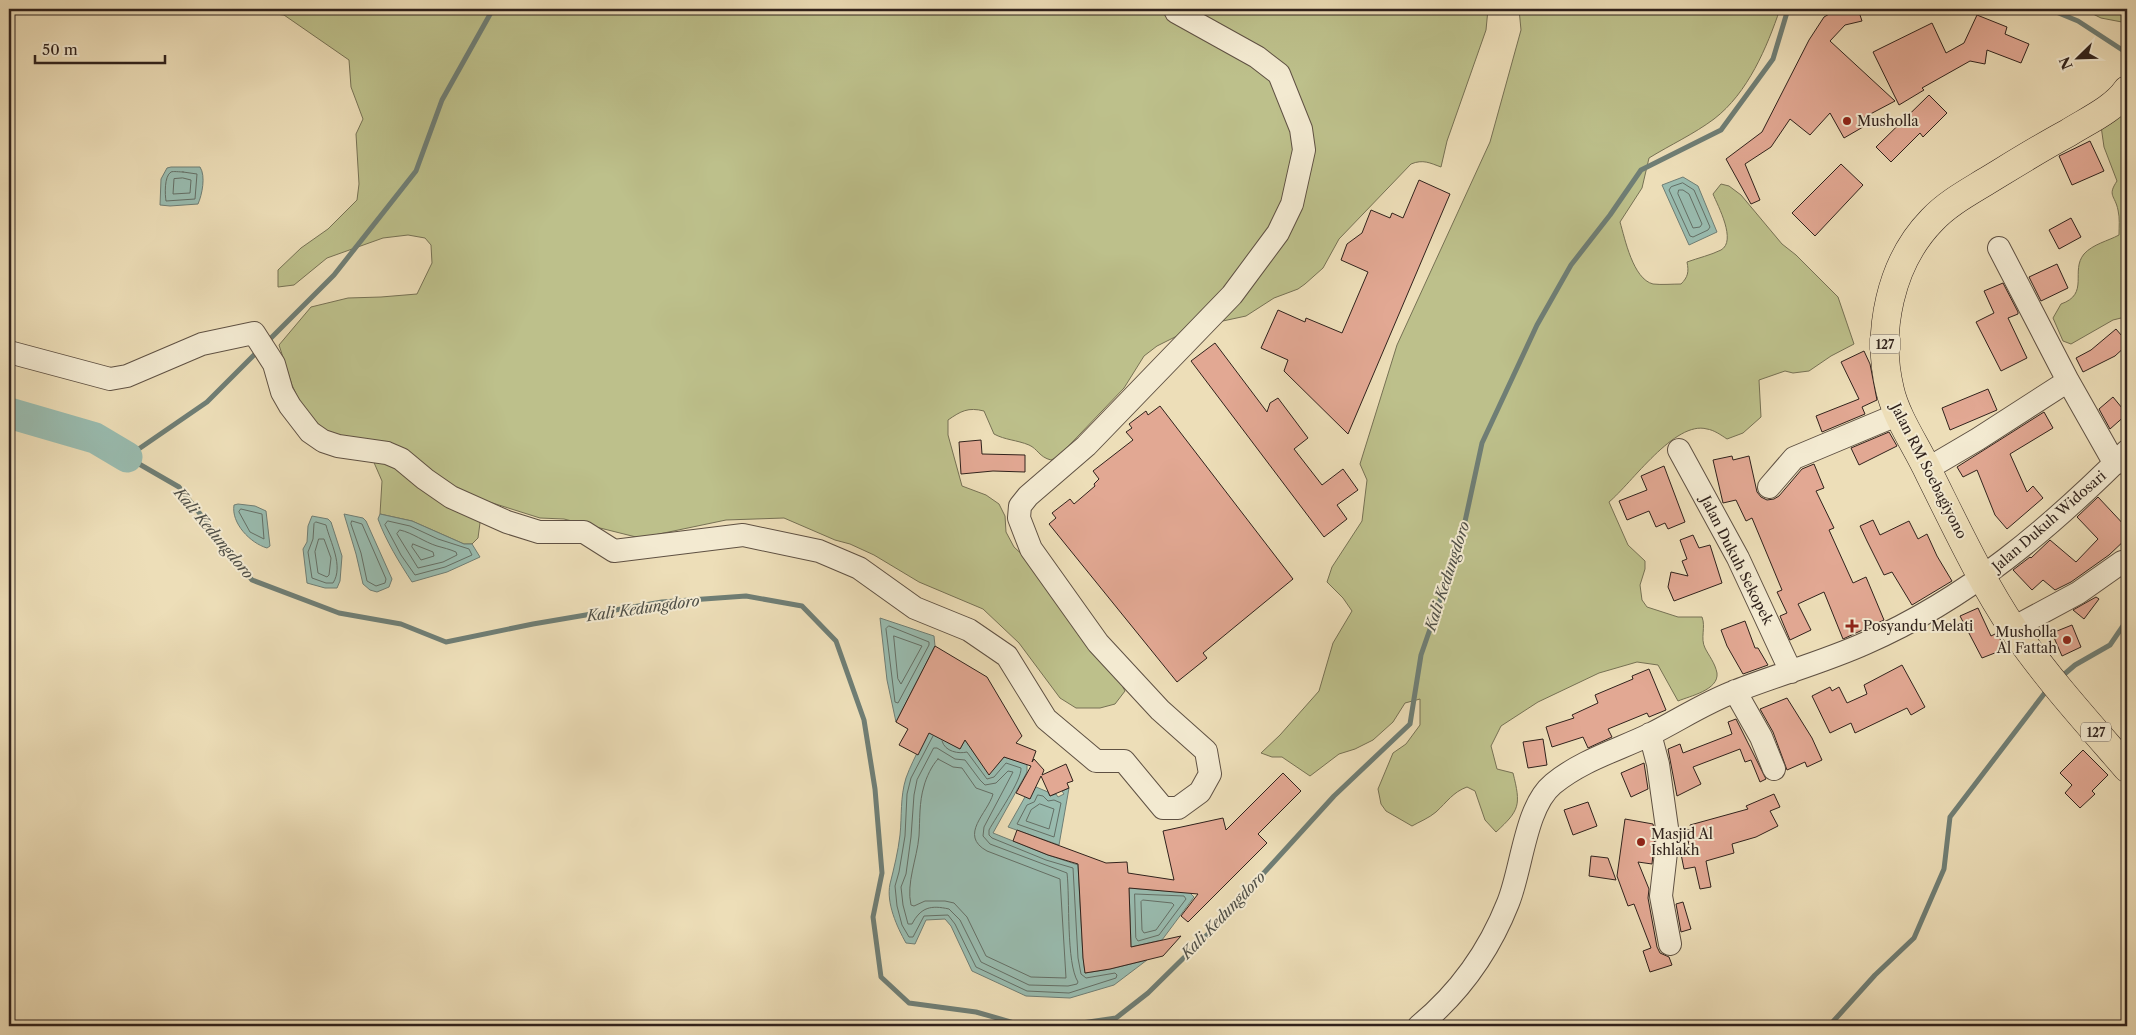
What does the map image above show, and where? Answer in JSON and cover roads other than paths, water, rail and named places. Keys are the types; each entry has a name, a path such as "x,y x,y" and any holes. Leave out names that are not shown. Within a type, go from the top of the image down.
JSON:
{"main road":[{"name":"Jalan RM Soebagiyono","path":"2125,93 2087,121 1960,197 1933,219 1914,241 1900,266 1891,292 1885,334 1885,364 1890,392 1899,414 1984,577 2013,628 2042,668 2127,768"}],"street":[{"path":"9,352 110,379 127,376 202,344 254,333 274,364 282,392 290,406 299,420 316,436 338,446 387,453 401,459 425,479 451,496 507,522 538,532 584,532 614,551 743,535 819,551 859,568 915,608 969,630 1006,656 1046,719 1096,762 1124,761 1163,808 1178,808 1200,792 1210,774 1206,752 1160,710 1098,643 1031,549 1019,518 1020,506 1028,496 1086,446 1232,296 1278,233 1292,204 1304,150 1301,129 1279,74 1257,57 1176,12 1175,9"},
{"name":"Jalan Dukuh Widosari","path":"1984,577 2047,526 2121,457 2068,381 1999,248"},
{"path":"1927,468 1978,439 2068,381"},
{"path":"1769,487 1783,468 1794,458 1899,414"},
{"name":"Jalan Dukuh Sekopek","path":"1679,450 1738,558 1791,672"},
{"path":"2013,628 2078,593 2122,562 2127,561"},
{"path":"1419,1026 1451,996 1476,965 1509,902 1531,819 1539,799 1552,784 1591,760 1650,734 1698,708 1735,691 1865,644 1914,621 1984,577"},
{"path":"1735,691 1761,737 1774,769"},
{"path":"1650,734 1658,764 1668,835 1662,896 1670,944"}],"water":[{"path":"200,167 203,180 198,204 160,205 161,179 167,168"},
{"path":"1683,177 1698,186 1717,232 1689,245 1662,185"},
{"path":"234,505 255,506 266,511 270,546 267,548 254,542 243,531 234,512"},
{"path":"344,514 363,518 366,521 392,579 389,587 377,592 370,590 363,584"},
{"path":"380,514 412,521 464,544 472,544 480,557 447,572 412,582 385,535 378,519"},
{"path":"312,516 328,519 331,522 342,556 340,581 337,588 325,588 307,583 303,549 307,542 308,526"},
{"path":"880,618 934,636 935,646 896,722 887,680"},
{"path":"939,713 954,728 947,742 960,749 965,740 989,774 1004,757 1027,764 1027,772 993,833 1078,865 1085,973 1147,960 1114,985 1070,998 1026,996 972,971 951,926 945,919 926,920 915,944 906,943 893,915 889,891 901,828 903,792 913,761"},
{"path":"1036,787 1048,792 1050,796 1056,794 1058,797 1064,794 1062,791 1069,788 1059,845 1008,827 1025,797"},
{"path":"1129,888 1179,892 1187,890 1194,897 1162,940 1131,947"}],"waterway":[{"path":"267,342 334,275 416,171 442,100 493,9"},
{"name":"Kali Kedungdoro","path":"1061,1026 1116,1018 1148,993 1210,932 1334,796 1410,724 1421,655 1461,540 1482,443 1537,325 1571,265 1610,215 1641,170 1721,130 1773,59 1788,9"},
{"name":"Kali Kedungdoro","path":"2049,9 2078,21 2127,53"},
{"name":"Kali Kedungdoro","path":"258,351 207,402 127,457 179,487 252,580 339,613 401,624 446,642 533,624 662,602 746,596 802,606 836,641 864,720 875,789 882,873 873,917 881,977 909,1003 976,1012 1025,1026"},
{"name":"Kali Kedungdoro","path":"9,413 95,438 127,457"},
{"path":"2061,677 2075,665 2110,645 2127,620"},
{"path":"1829,1026 1875,975 1914,938 1944,869 1950,817 2047,690"}],"place":[{"name":"Musholla","path":"1847,121"},
{"name":"Posyandu Melati","path":"1852,626"},
{"name":"Musholla Al Fattah","path":"2067,640"},
{"name":"Masjid Al Ishlakh","path":"1641,842"}]}
